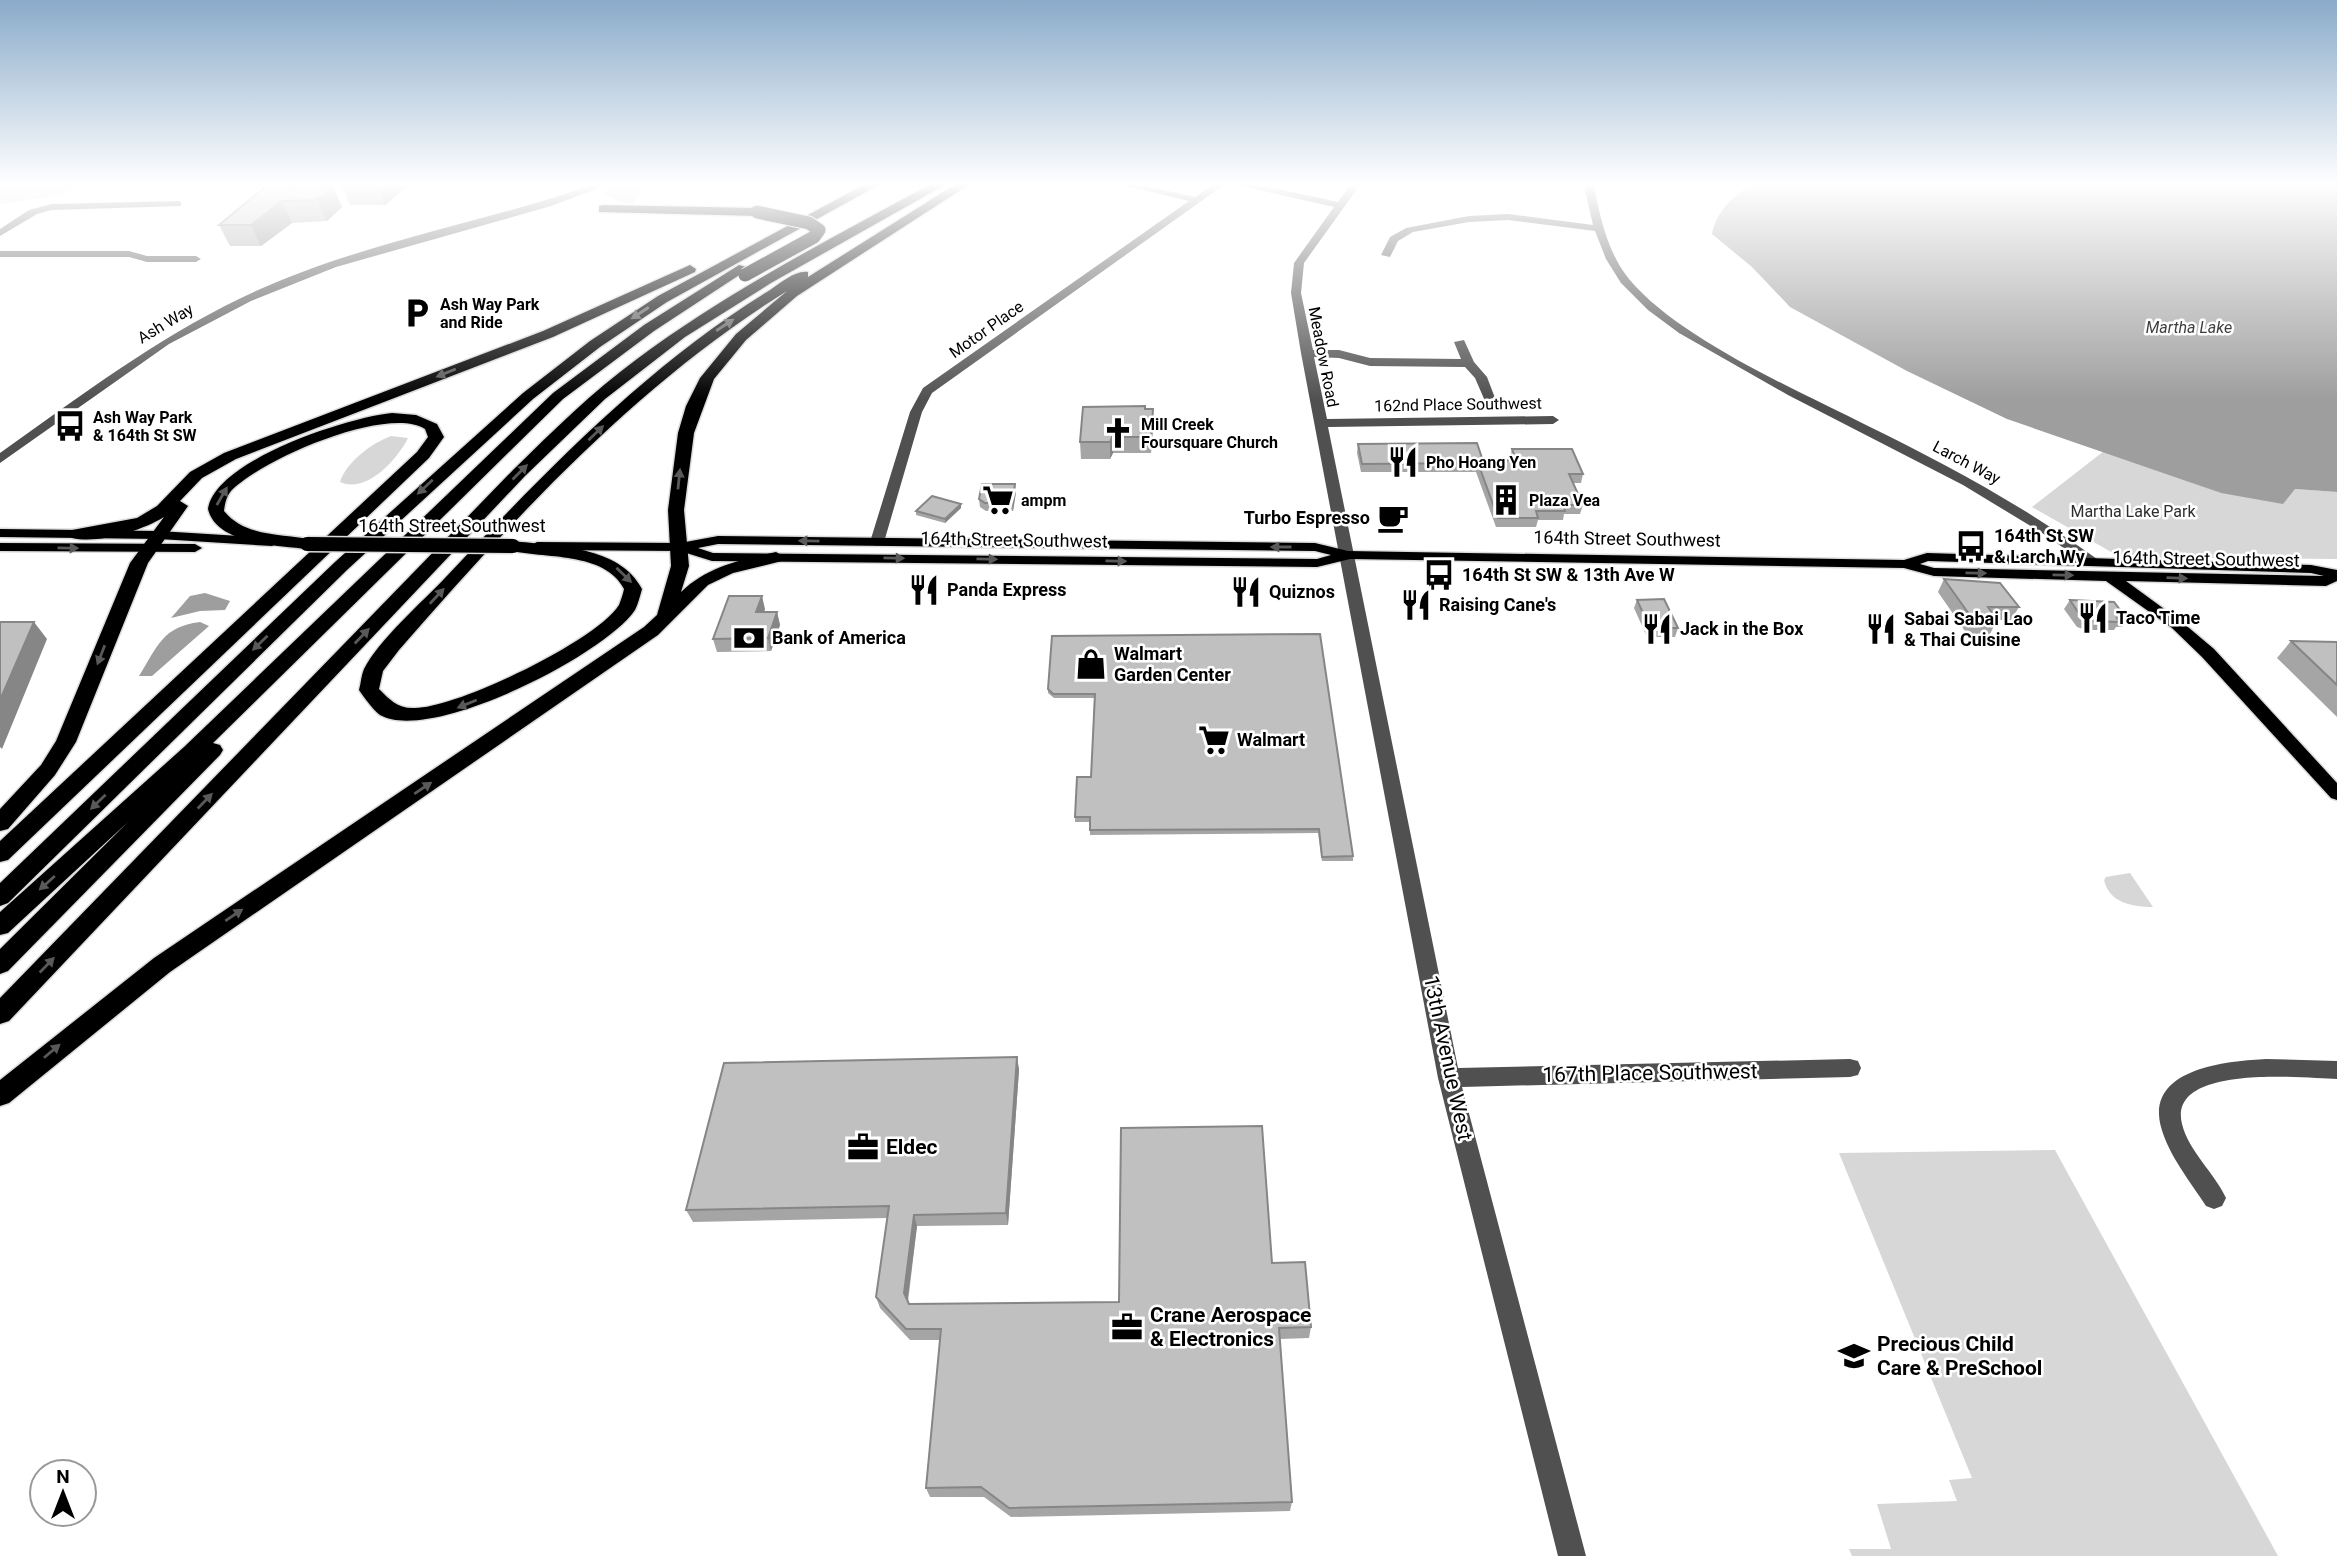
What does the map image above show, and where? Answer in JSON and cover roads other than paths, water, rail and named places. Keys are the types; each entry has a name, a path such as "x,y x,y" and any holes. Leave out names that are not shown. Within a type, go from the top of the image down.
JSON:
{"highway":[{"path":"78,534 113,530 143,522 163,510 196,475 230,456 579,321 724,255"},
{"path":"0,897 329,578 525,397 597,342 660,301 744,255"},
{"path":"0,926 191,752 558,396 649,328 769,255"},
{"path":"0,964 524,438 581,386 644,338 780,255"},
{"path":"0,1014 519,473 601,395 700,322 762,282 816,255"},
{"path":"513,546 587,557 614,566 630,579 634,589 630,603 617,621 603,631 471,704 421,715 405,714 380,705 369,690 373,671 379,662 533,495 639,392 714,332 835,255"},
{"path":"651,631 668,605 680,566 676,510 686,433 701,389 722,357 760,319 848,255"},
{"path":"0,854 423,455 436,437 432,427 417,419 396,418 354,425 258,466 233,481 218,497 216,512 229,526 254,535 307,544"},
{"path":"0,823 48,770 66,742 126,591 154,542 193,491 226,467 272,447 281,438"},
{"path":"0,1095 162,965 651,631 702,581 727,569 776,557"}],"main road":[{"name":"164th Street Southwest","path":"0,533 78,534 154,542"},
{"name":"164th Street Southwest","path":"0,547 154,542 680,547 718,540 1315,547 1348,555 1905,564 1934,572 2326,582 2337,575"},
{"name":"164th Street Southwest","path":"680,547 712,556 776,557 1317,563 1348,555"},
{"name":"164th Street Southwest","path":"1905,564 1927,557 2311,569 2337,575"},
{"name":"Larch Way","path":"2092,562 2169,619 2208,653 2337,794"}],"street":[{"path":"132,255 147,259 196,259"},
{"name":"Ash Way","path":"0,459 165,342 247,299 332,265 369,255"},
{"name":"Motor Place","path":"877,542 916,412 927,391 1121,255"},
{"name":"Meadow Road","path":"1307,255 1296,271 1296,293 1348,555"},
{"name":"Larch Way","path":"1608,255 1624,280 1661,317 1799,397 2022,513 2092,562"},
{"path":"1460,342 1468,363 1481,377 1489,398"},
{"path":"1307,354 1339,354 1370,362 1468,363"},
{"name":"162nd Place Southwest","path":"1321,423 1553,420"},
{"name":"13th Avenue West","path":"1348,555 1449,1077 1573,1556"},
{"name":"167th Place Southwest","path":"1449,1077 1850,1068"},
{"path":"2214,1198 2181,1147 2170,1118 2176,1096 2190,1080 2225,1070 2337,1070"}],"water":[{"name":"Martha Lake","path":"1737,255 2337,255 2337,492 2295,489 2283,504 2221,493 2007,419 1907,371 1790,307"},
{"path":"205,593 230,601 225,610 200,611 171,618 190,596"},
{"path":"200,622 209,626 152,676 139,676 169,633"}],"place":[{"name":"Ash Way Park and Ride","path":"417,313"},
{"name":"Ash Way Park & 164th St SW","path":"70,426"},
{"name":"Mill Creek Foursquare Church","path":"1118,433"},
{"name":"Pho Hoang Yen","path":"1403,462"},
{"name":"ampm","path":"998,500"},
{"name":"Plaza Vea","path":"1506,500"},
{"name":"Turbo Espresso","path":"1393,518"},
{"name":"164th St SW & Larch Wy","path":"1971,546"},
{"name":"164th St SW & 13th Ave W","path":"1439,575"},
{"name":"Panda Express","path":"924,590"},
{"name":"Quiznos","path":"1246,592"},
{"name":"Raising Cane's","path":"1416,605"},
{"name":"Taco Time","path":"2093,618"},
{"name":"Jack in the Box","path":"1657,629"},
{"name":"Sabai Sabai Lao & Thai Cuisine","path":"1881,629"},
{"name":"Bank of America","path":"749,638"},
{"name":"Walmart Garden Center","path":"1091,664"},
{"name":"Walmart","path":"1214,740"},
{"name":"Eldec","path":"863,1147"},
{"name":"Crane Aerospace & Electronics","path":"1127,1327"},
{"name":"Precious Child Care & PreSchool","path":"1854,1356"}],"park label":[{"name":"Martha Lake Park","path":"2133,511"}]}
